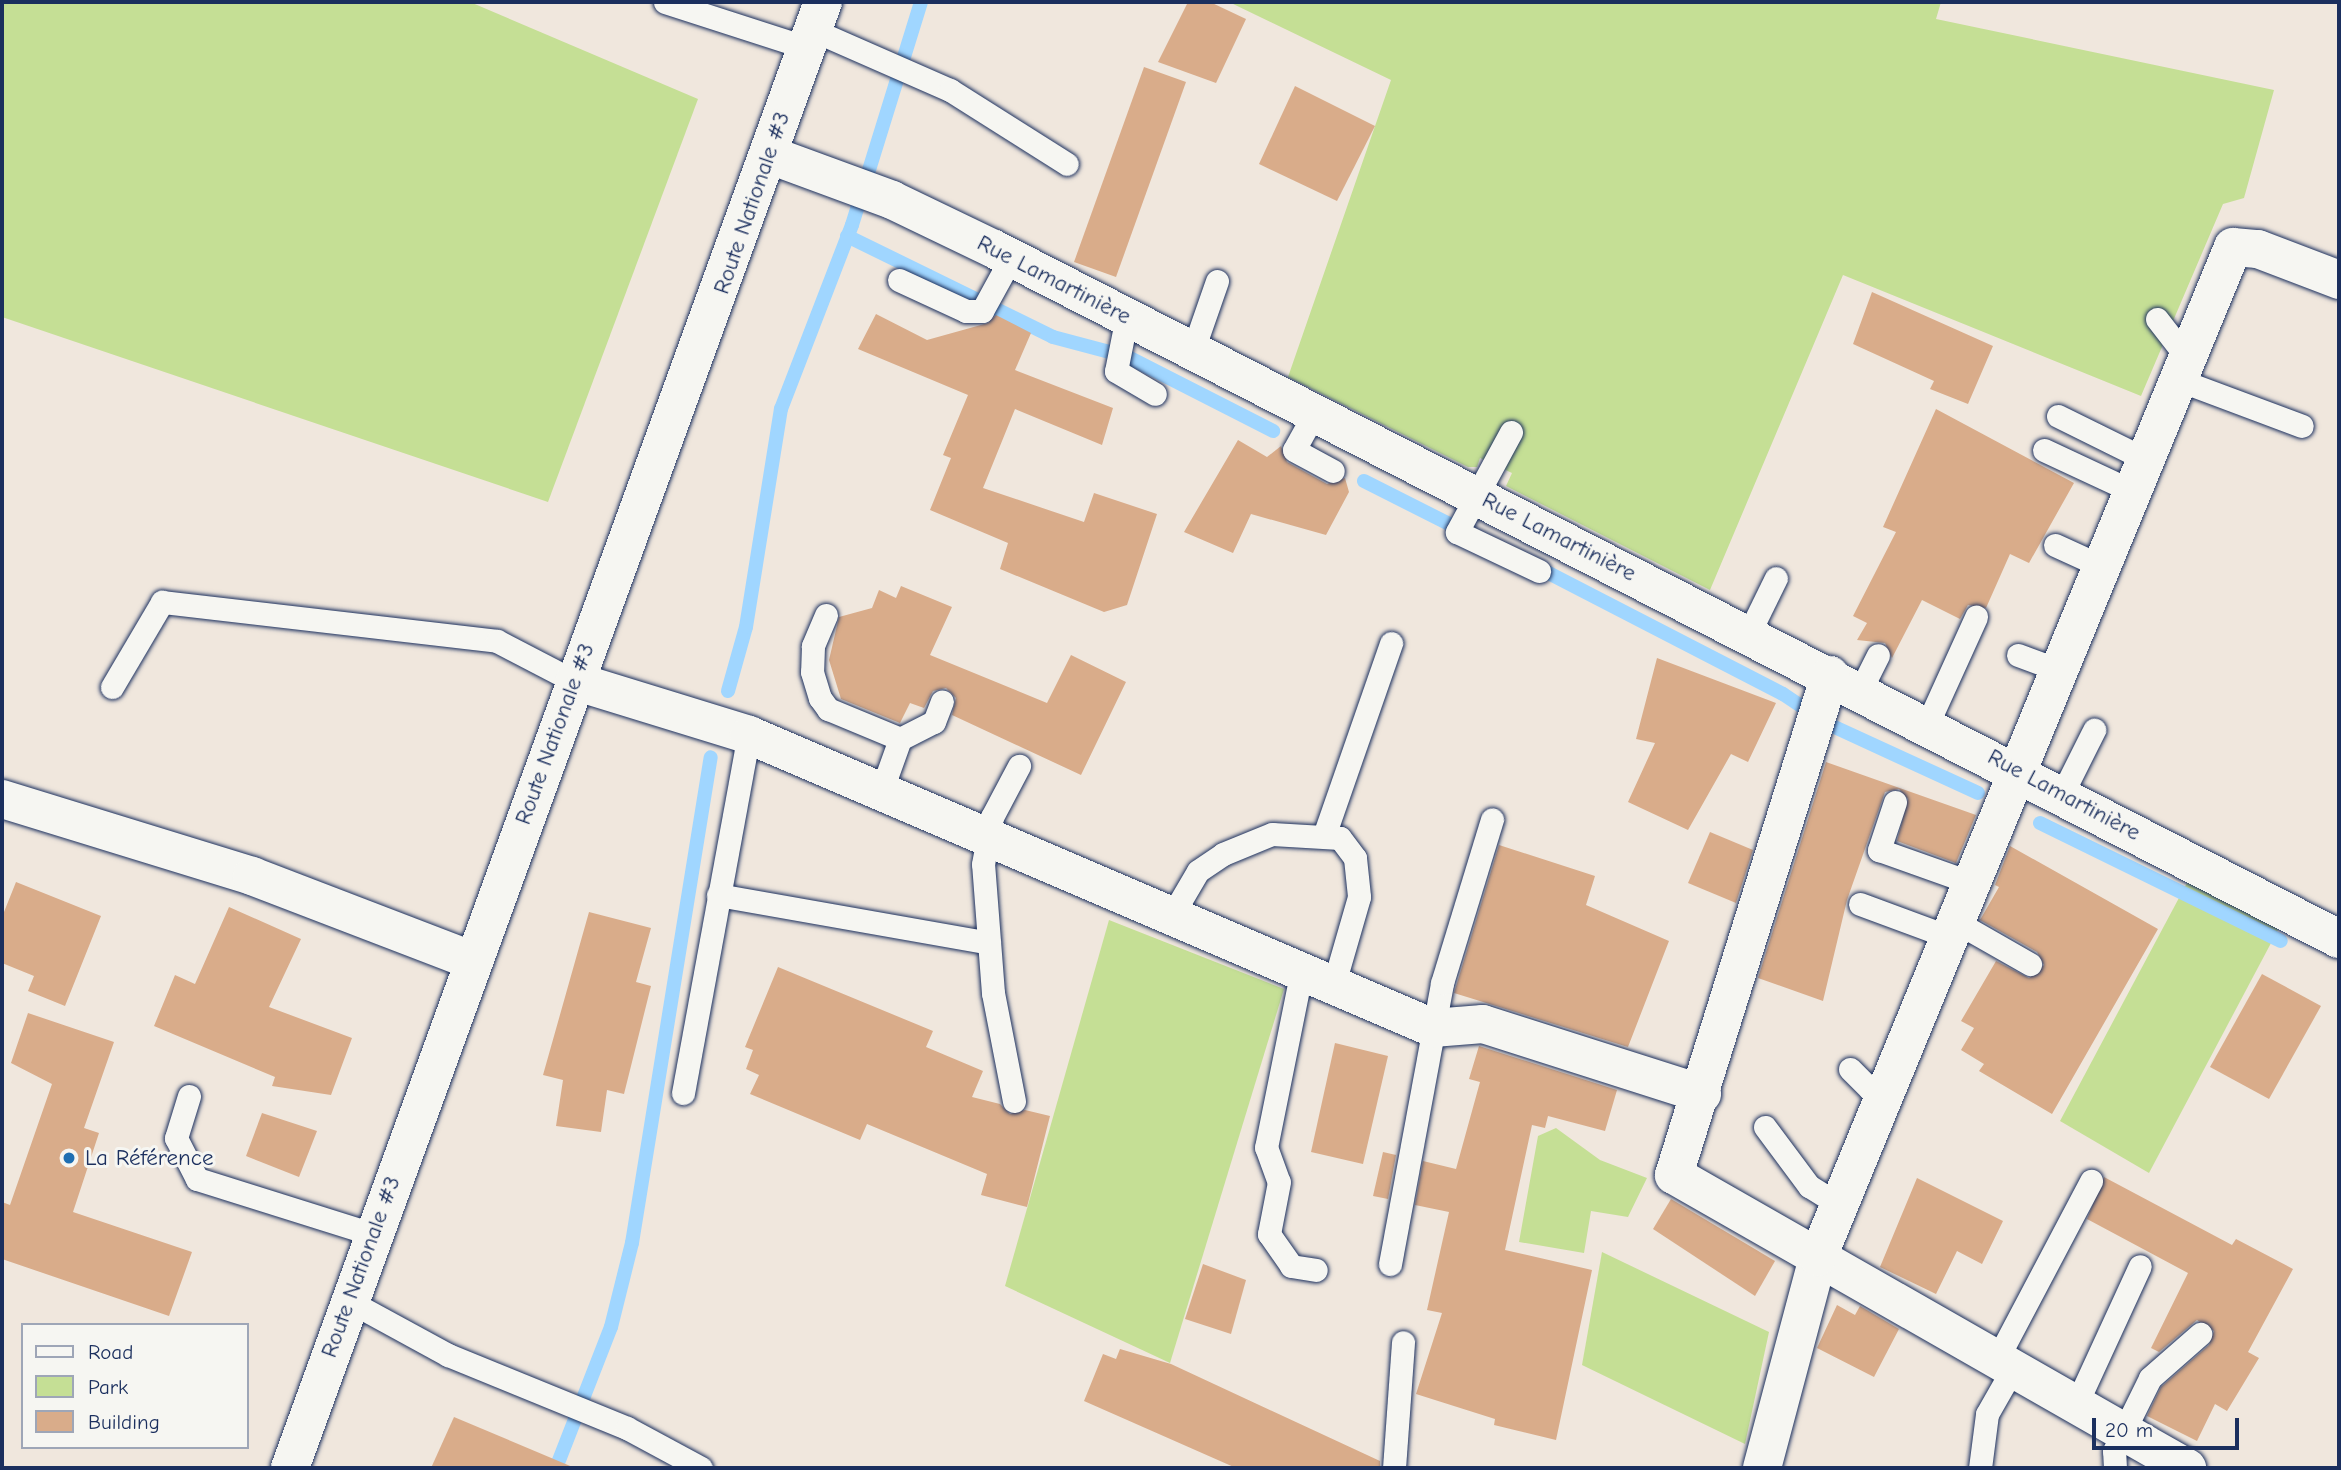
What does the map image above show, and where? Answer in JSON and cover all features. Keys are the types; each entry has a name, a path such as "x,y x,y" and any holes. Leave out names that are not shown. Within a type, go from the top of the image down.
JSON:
{"street":[{"name":"Route Nationale #3","path":"289,1468 471,960 770,155 815,26"},
{"name":"Rue Lamartinière","path":"770,155 851,188 892,200 1012,258 1125,330 1193,350 1748,634 1830,698 1927,725 2339,939"},
{"path":"1762,1468 1818,1257 1975,884 2233,247 2258,249 2339,279"},
{"path":"574,681 749,735 1433,1028 1483,1024 1702,1094"},
{"path":"1830,698 1674,1175 1818,1257 2003,1368 2075,1407 2119,1450 2187,1468"},
{"path":"2,799 252,876 471,960"}],"lane":[{"path":"666,2 815,26 923,77 1068,164"},
{"path":"899,280 966,311 987,302 1012,258"},
{"path":"1193,350 1217,281"},
{"path":"2157,319 2184,369 2302,426"},
{"path":"1125,330 1116,371 1154,394"},
{"path":"1315,412 1294,450 1333,471"},
{"path":"2058,416 2140,476"},
{"path":"1511,432 1479,496 1457,532 1539,571"},
{"path":"2044,450 2140,476"},
{"path":"2055,545 2103,567"},
{"path":"1748,634 1776,578"},
{"path":"112,687 162,602 497,641 574,681"},
{"path":"827,615 813,646 812,672 820,698 828,709 900,739"},
{"path":"1927,725 1976,617"},
{"path":"1325,833 1391,643"},
{"path":"1830,698 1878,655"},
{"path":"2018,655 2061,671"},
{"path":"881,792 900,739 934,722 942,701"},
{"path":"2062,794 2094,730"},
{"path":"683,1093 749,735"},
{"path":"1014,1101 989,943 983,864 992,817 1019,766"},
{"path":"1895,802 1879,850 1975,884"},
{"path":"1390,1264 1433,1028 1492,819"},
{"path":"1171,917 1209,862 1272,834 1325,833 1347,845 1358,874 1353,934 1317,980 1266,1147 1279,1181 1269,1234 1291,1265 1316,1270"},
{"path":"718,895 989,943"},
{"path":"1860,904 1955,931 2030,964"},
{"path":"1850,1069 1870,1089 1886,1094"},
{"path":"189,1096 176,1138 197,1179 372,1234"},
{"path":"1765,1127 1809,1186 1839,1205"},
{"path":"1980,1468 1987,1414 2003,1368 2091,1181"},
{"path":"2075,1407 2140,1265"},
{"path":"349,1301 448,1355 613,1422 701,1468"},
{"path":"2119,1450 2150,1378 2200,1334"},
{"path":"1394,1468 1403,1342"}],"green space":[{"path":"2,2 470,2 698,99 548,502 2,317"},
{"path":"1229,2 1941,2 1936,19 2274,90 2244,198 2223,204 2141,396 1843,275 1710,590 1506,486 1512,473 1480,458 1477,467 1468,467 1288,377 1391,80"},
{"path":"2188,881 2279,928 2149,1173 2060,1121"},
{"path":"1109,920 1284,989 1170,1363 1005,1286"},
{"path":"1556,1128 1600,1160 1647,1178 1628,1217 1591,1211 1584,1253 1519,1242 1538,1136"},
{"path":"1602,1252 1769,1332 1745,1444 1582,1365"}],"building":[{"path":"1188,2 1210,2 1246,19 1216,83 1158,62"},
{"path":"1144,67 1186,82 1116,277 1074,262"},
{"path":"1295,86 1375,126 1337,201 1259,164"},
{"path":"1872,292 1993,346 1968,404 1930,389 1934,381 1853,344"},
{"path":"876,314 927,340 988,323 996,315 1031,333 1015,370 1113,408 1102,445 1015,409 983,488 1084,522 1094,493 1157,514 1127,605 1104,612 1000,569 1008,543 930,510 951,458 943,455 968,395 858,349"},
{"path":"1936,409 2074,483 2029,563 2010,554 1986,608 1968,605 1960,619 1922,600 1892,658 1885,643 1857,640 1867,623 1853,616 1896,532 1883,527"},
{"path":"1238,440 1267,457 1281,446 1287,462 1327,484 1345,478 1349,492 1326,535 1251,514 1233,553 1184,532"},
{"path":"901,586 952,607 930,655 1047,703 1071,655 1126,682 1081,775 952,715 956,698 946,688 933,691 924,708 910,703 900,723 841,699 829,660 839,617 872,608 879,590 896,598"},
{"path":"1657,658 1776,703 1748,762 1731,754 1688,830 1628,802 1655,743 1636,739"},
{"path":"1826,762 1976,815 1956,863 1897,841 1908,799 1899,789 1885,792 1847,900 1823,1001 1758,978"},
{"path":"1710,832 1753,850 1736,903 1688,883"},
{"path":"1499,845 1595,876 1586,905 1669,941 1628,1047 1454,993"},
{"path":"2010,846 2158,929 2052,1114 1979,1071 1984,1064 1961,1050 1974,1028 1961,1021 1996,961 2029,978 2044,965 2037,952 1980,920 1999,887 1995,885"},
{"path":"16,882 101,916 65,1006 28,991 34,976 2,963 2,917"},
{"path":"229,907 301,939 269,1007 352,1038 331,1095 272,1086 275,1077 154,1026 175,975 195,984"},
{"path":"589,912 651,928 636,982 651,986 624,1094 607,1090 601,1132 556,1126 563,1080 543,1075"},
{"path":"778,967 933,1031 926,1047 983,1071 972,1097 1000,1104 1010,1114 1025,1110 1050,1116 1027,1207 981,1195 987,1174 867,1124 860,1140 750,1094 759,1075 746,1069 753,1050 745,1047"},
{"path":"2262,974 2321,1006 2269,1099 2210,1067"},
{"path":"28,1013 114,1042 84,1128 99,1133 73,1212 192,1252 169,1316 2,1259 2,1202 10,1205 52,1084 11,1063"},
{"path":"1335,1043 1388,1056 1363,1164 1311,1152"},
{"path":"1479,1046 1617,1090 1605,1131 1548,1116 1545,1128 1532,1125 1505,1250 1592,1270 1556,1440 1494,1425 1495,1419 1416,1394 1442,1313 1427,1310 1449,1212 1415,1205 1423,1161 1456,1169 1480,1082 1469,1079"},
{"path":"262,1113 317,1131 299,1177 246,1156"},
{"path":"1383,1152 1396,1155 1388,1199 1373,1196"},
{"path":"2104,1177 2232,1245 2236,1239 2293,1269 2248,1352 2259,1358 2227,1411 2215,1404 2197,1441 2147,1416 2161,1387 2209,1345 2214,1331 2197,1320 2159,1352 2151,1348 2188,1273 2087,1219"},
{"path":"1917,1178 2003,1221 1982,1264 1957,1251 1936,1294 1880,1267"},
{"path":"1671,1199 1775,1261 1755,1296 1653,1229"},
{"path":"1203,1264 1246,1280 1231,1334 1185,1319"},
{"path":"1837,1305 1855,1315 1860,1306 1899,1329 1874,1377 1817,1348"},
{"path":"1120,1349 1171,1364 1380,1461 1380,1468 1236,1468 1084,1401 1103,1354 1116,1359"},
{"path":"454,1417 575,1468 431,1468"}],"waterway":[{"path":"728,691 746,627 781,409 852,225 921,2"},
{"path":"847,236 1053,337 1128,357 1273,431"},
{"path":"1364,481 1463,531"},
{"path":"1535,566 1783,694 1828,724 1978,793"},
{"path":"556,1468 611,1327 632,1243 711,757"},
{"path":"2040,823 2281,941"}],"place":[{"name":"La Référence","path":"69,1158"}]}
